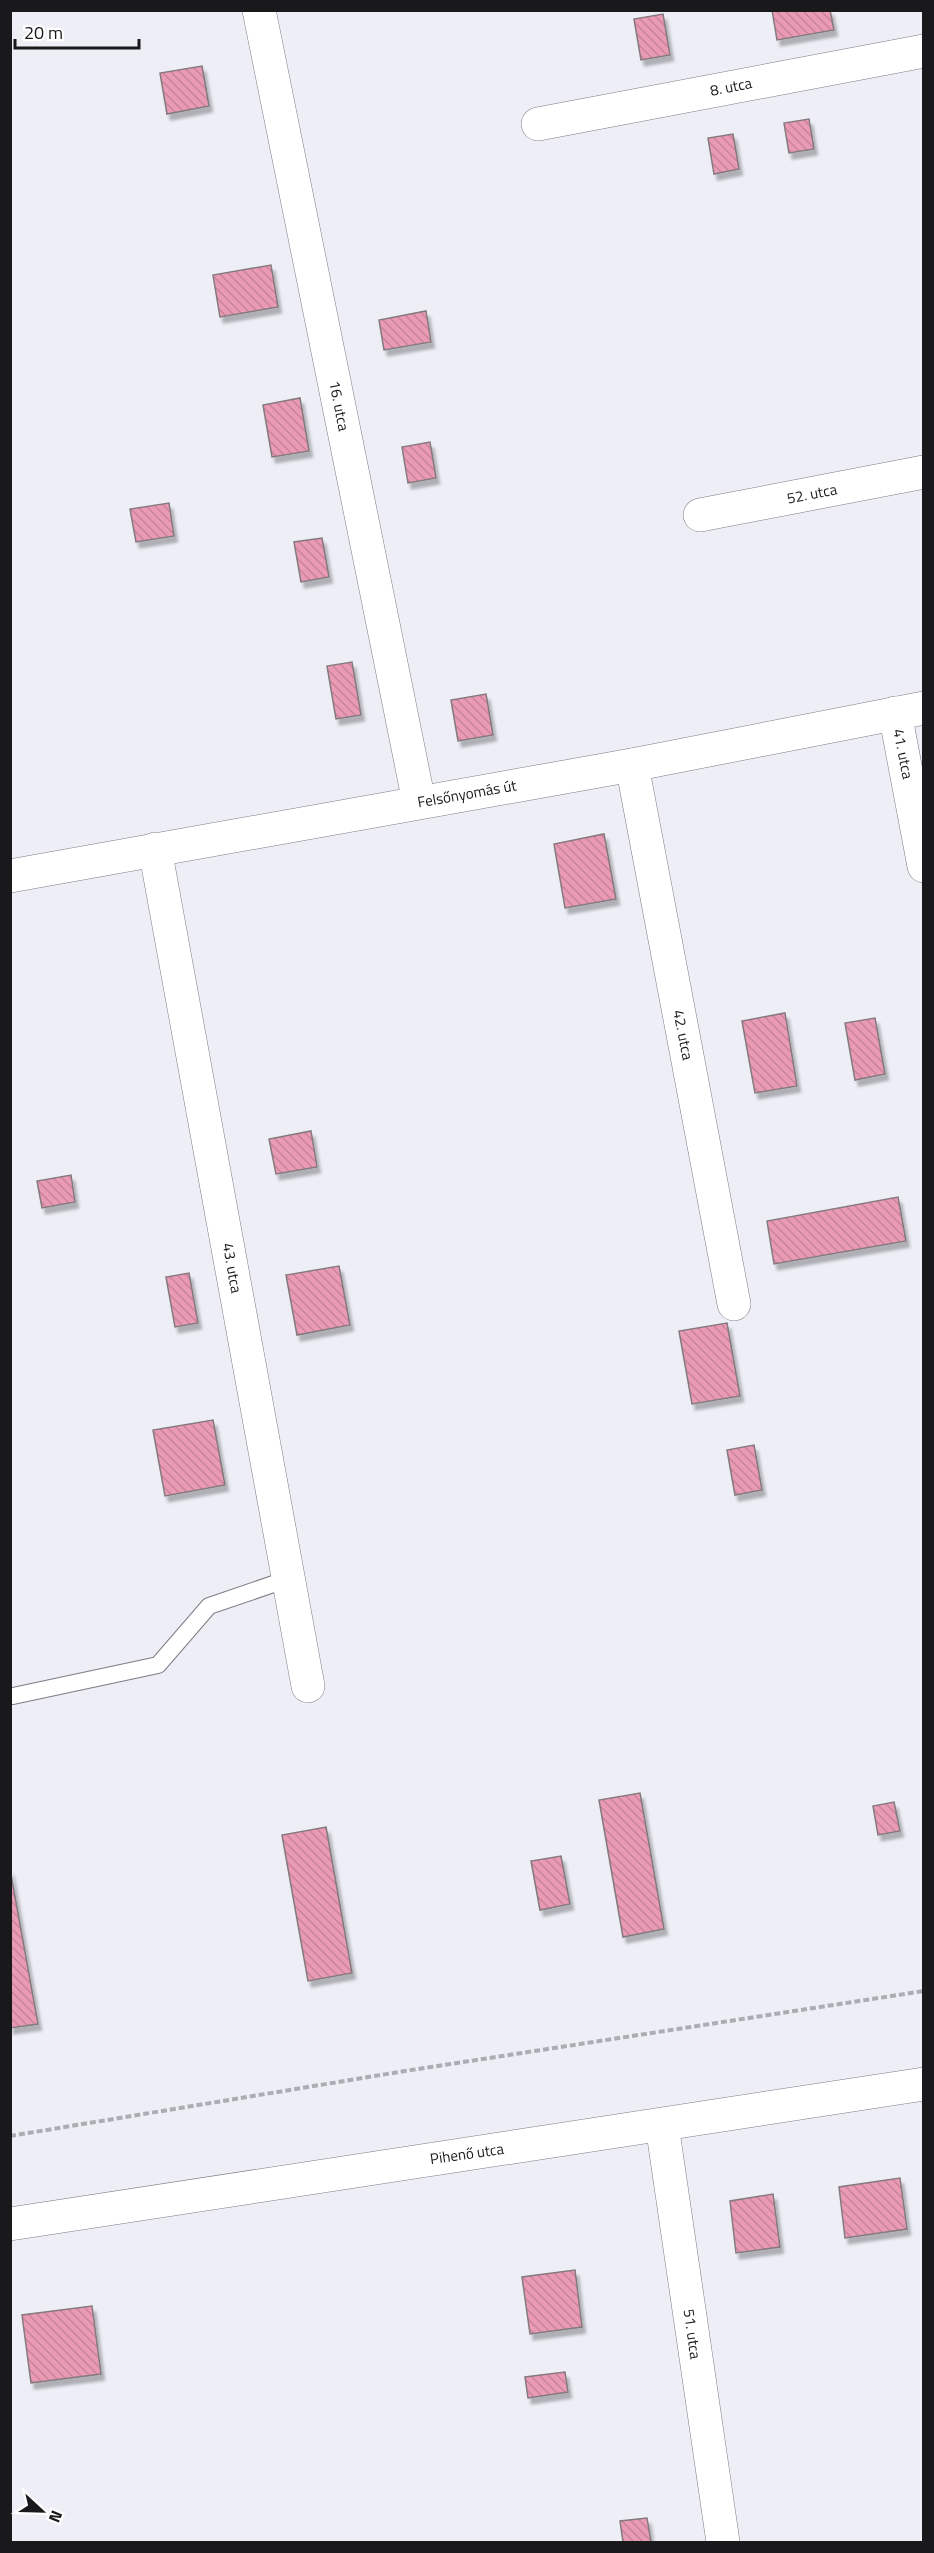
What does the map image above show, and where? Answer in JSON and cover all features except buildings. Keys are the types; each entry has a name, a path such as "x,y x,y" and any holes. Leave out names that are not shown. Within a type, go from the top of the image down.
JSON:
{"street":[{"name":"16. utca","path":"259,10 419,802"},
{"name":"8. utca","path":"538,123 924,51"},
{"name":"52. utca","path":"700,515 924,472"},
{"name":"Felsőnyomás út","path":"10,876 632,765 909,710"},
{"name":"41. utca","path":"909,710 924,866"},
{"name":"42. utca","path":"632,765 734,1304"},
{"name":"43. utca","path":"155,849 308,1686"},
{"name":"Pihenő utca","path":"10,2224 924,2084"},
{"name":"51. utca","path":"662,2125 723,2542"}],"lane":[{"path":"13,1696 158,1665 209,1606 288,1579"}],"path":[{"path":"10,2136 405,2071 924,1991"}]}
